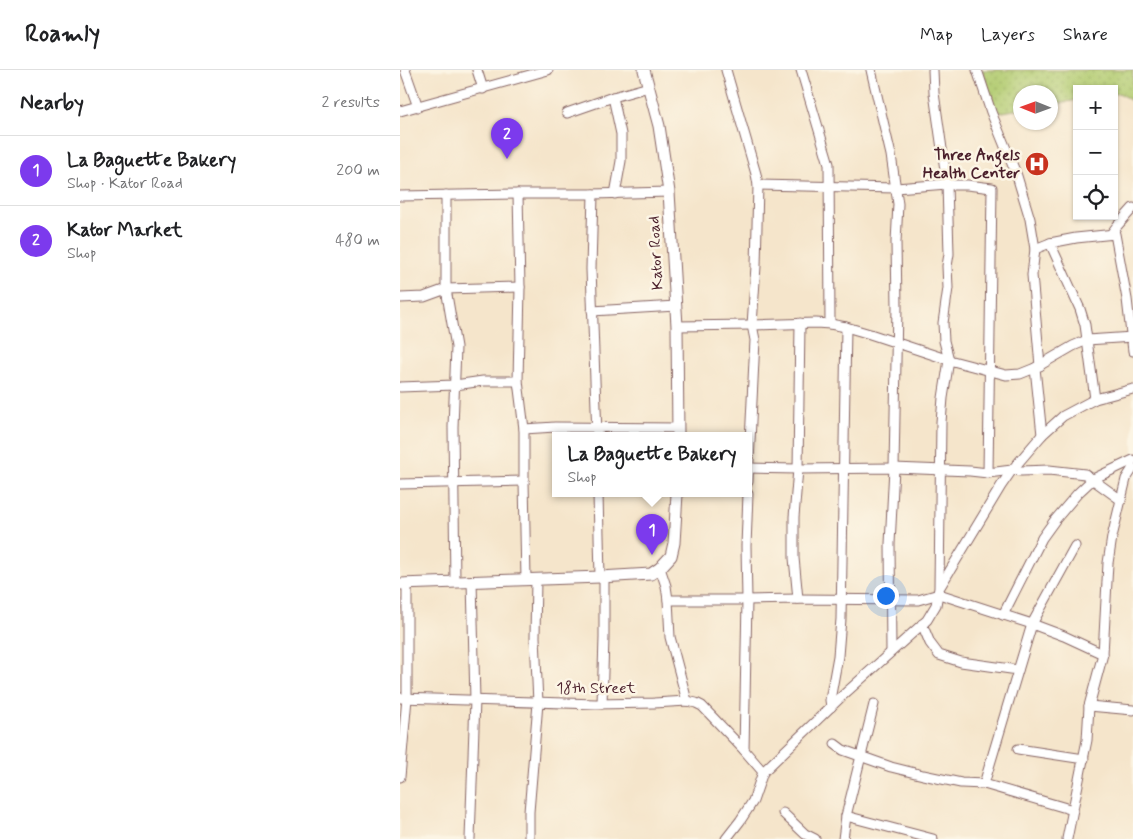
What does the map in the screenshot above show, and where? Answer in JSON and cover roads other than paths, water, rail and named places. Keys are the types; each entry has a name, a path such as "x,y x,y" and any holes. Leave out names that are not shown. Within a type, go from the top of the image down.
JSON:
{"main road":[{"name":"Kator Road","path":"644,70 659,126 669,192 677,326 678,432"},
{"path":"404,584 651,574 660,568 671,556 674,543 677,497"}],"street":[{"path":"405,70 418,107"},
{"path":"478,70 483,89"},
{"path":"400,111 548,70"},
{"path":"726,70 758,185 752,325 755,340 751,432"},
{"path":"801,70 829,164 830,324"},
{"path":"871,70 891,156 898,204 894,468 890,544 891,651"},
{"path":"933,70 934,93 946,184 949,254 944,323 944,342 949,360 941,422 939,591"},
{"path":"977,70 991,112 1024,196 1036,249 1032,275 1042,435"},
{"path":"567,113 649,87"},
{"path":"613,97 621,134 621,161 614,194"},
{"path":"758,185 896,188 946,184 992,188 988,473"},
{"path":"400,196 669,192"},
{"path":"518,194 520,287 518,381 524,429 524,481 538,703 528,839"},
{"path":"593,194 591,269 596,432"},
{"path":"446,195 446,289 456,347 453,427 455,582"},
{"path":"1112,234 1133,208"},
{"path":"1036,249 1050,243 1076,238 1115,234 1127,299 1133,351"},
{"path":"1050,243 1080,309 1085,325 1095,399"},
{"path":"400,298 424,297 446,289 520,287"},
{"path":"592,311 676,306"},
{"path":"798,598 794,558 794,517 798,469 800,323"},
{"path":"677,326 830,324 846,327 949,360 1006,375 1020,374 1038,367 1086,340 1132,337"},
{"path":"831,707 830,700 838,656 841,600 846,327"},
{"path":"400,387 518,381"},
{"path":"726,839 753,801 764,772 831,707 926,620 934,609 939,591 1001,486 1042,435 1063,416 1095,399 1133,389"},
{"path":"524,429 556,427 596,432 678,432"},
{"path":"1003,615 1042,538 1055,520 1094,479 1133,460"},
{"path":"752,468 894,468 970,470 988,473 1012,470 1049,470 1085,474 1121,500"},
{"path":"1068,839 1087,740 1089,706 1102,654 1108,564 1112,537 1126,479 1133,468"},
{"path":"400,484 524,481"},
{"path":"598,497 604,638 602,704"},
{"path":"744,750 748,497"},
{"path":"984,784 1032,624 1075,546"},
{"path":"660,568 666,586 670,636 687,701 702,706 764,772"},
{"path":"470,839 475,700 472,581"},
{"path":"400,777 404,584"},
{"path":"668,600 798,598 918,600 939,591 1064,636 1102,654"},
{"path":"922,624 930,643 939,655 961,662 1018,670"},
{"name":"18th Street","path":"403,698 602,704 687,701"},
{"path":"843,839 846,816 874,704"},
{"path":"1089,706 1133,710"},
{"path":"835,744 843,750 891,767 961,783 984,784 1073,810"},
{"path":"1018,749 1084,759"},
{"path":"783,813 805,834 815,839"},
{"path":"846,816 933,839"}],"place":[{"name":"Kator Market","path":"507,159"},
{"name":"Three Angels Health Center","path":"1037,164"},
{"name":"La Baguette Bakery","path":"652,555"}]}
